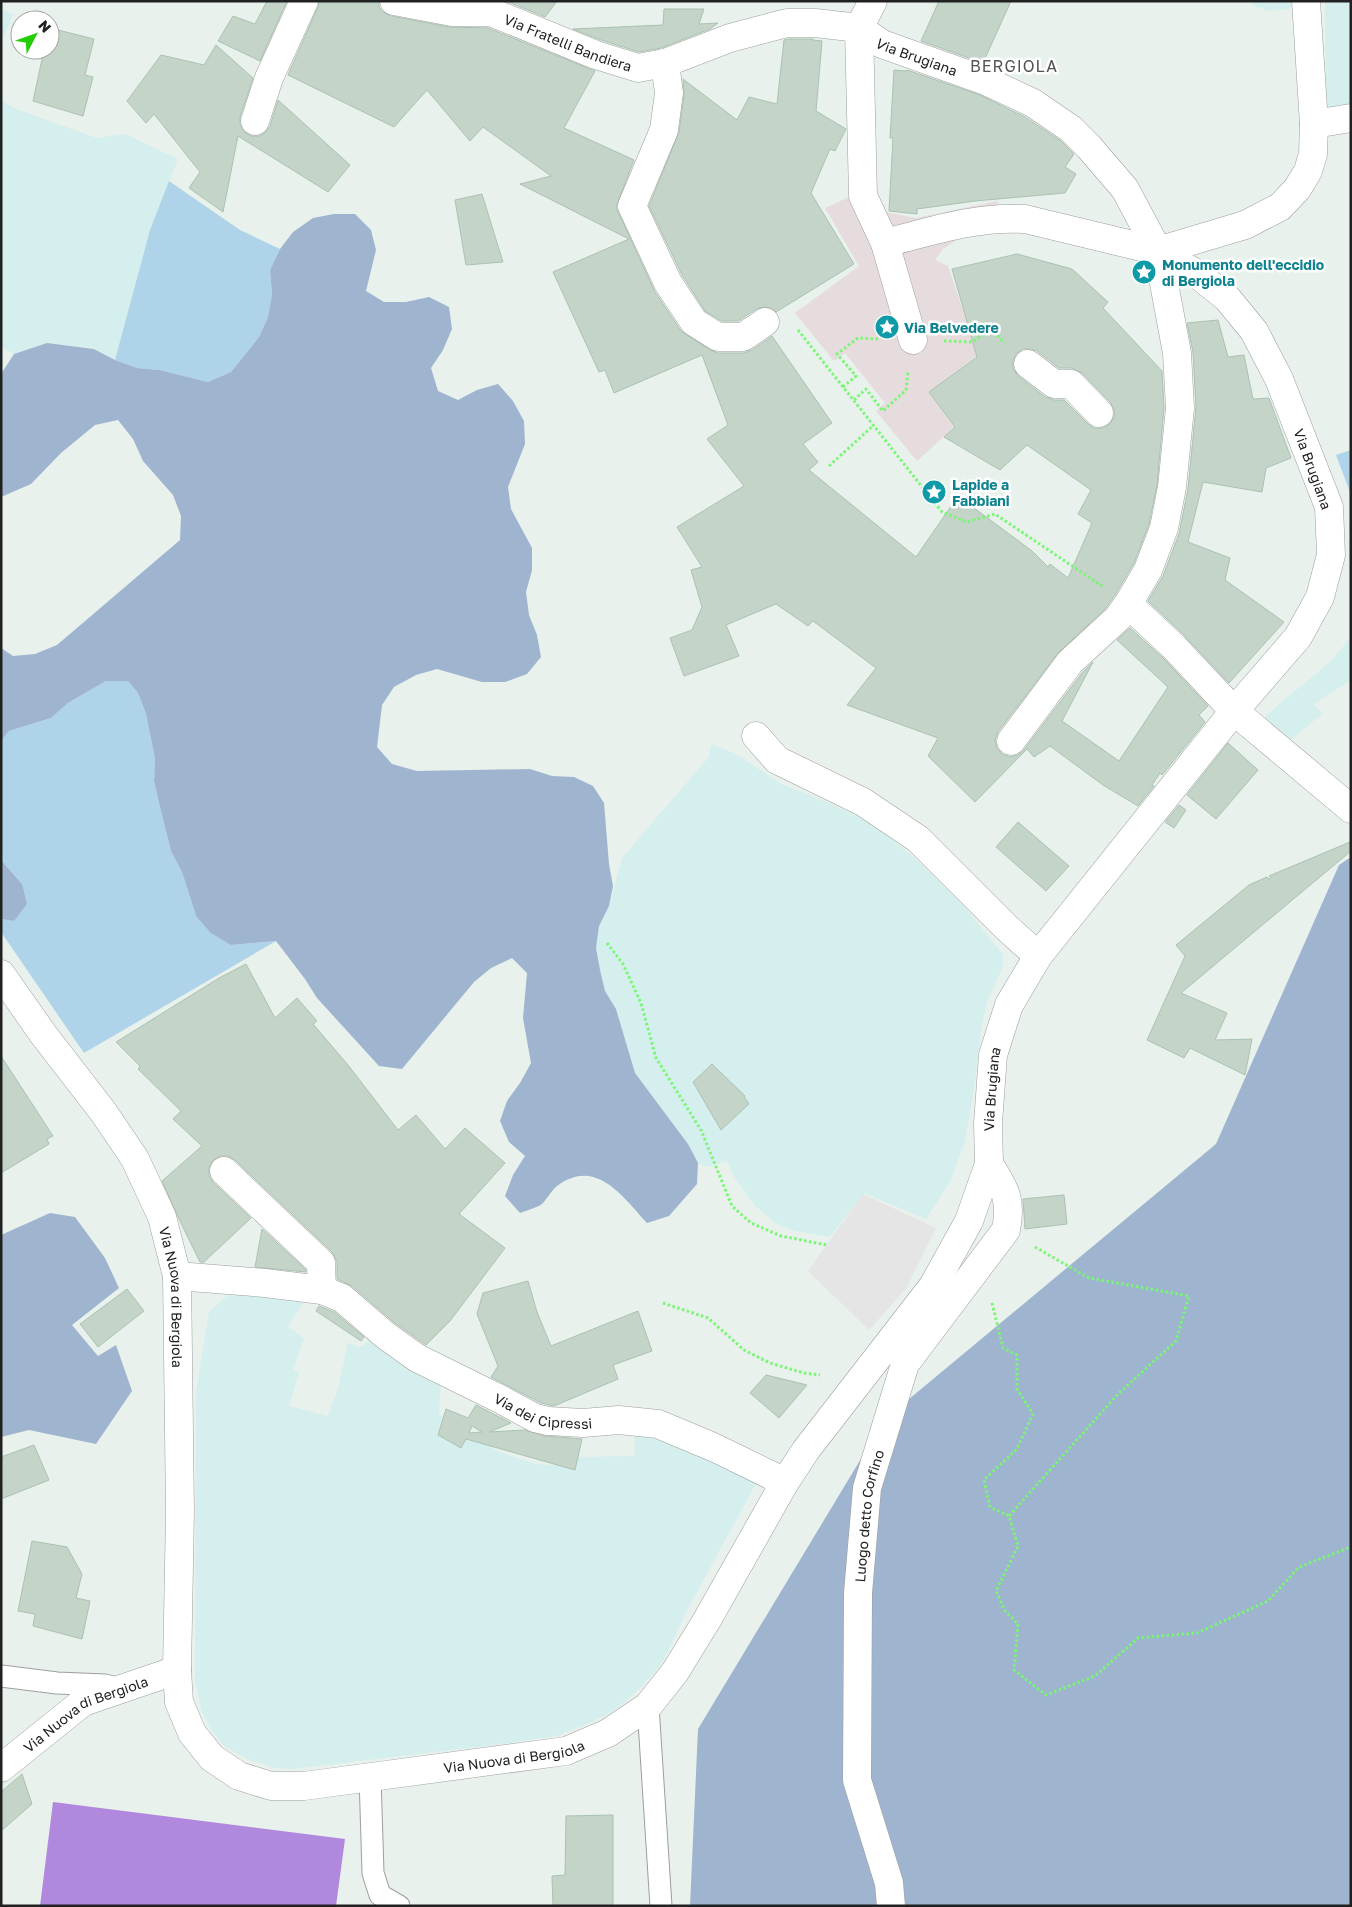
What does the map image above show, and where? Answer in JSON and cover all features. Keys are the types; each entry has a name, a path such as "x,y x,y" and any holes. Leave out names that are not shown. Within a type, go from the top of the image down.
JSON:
{"street":[{"path":"255,121 269,78 304,1"},
{"name":"Via Fratelli Bandiera","path":"394,1 452,12 491,12 596,55 638,68 664,63 730,38 787,23 816,23 859,28"},
{"path":"859,28 873,1"},
{"path":"1158,251 1246,225 1280,207 1297,189 1308,171 1313,154 1314,124 1306,1"},
{"name":"Via Brugiana","path":"784,1482 806,1450 934,1286 969,1221 989,1164 988,1122 993,1055 1010,1005 1038,956 1234,711 1298,637 1320,597 1331,555 1329,507 1279,379 1254,331 1227,298 1197,274 1158,251 1025,219 1003,218 965,222 885,243 863,196 859,28"},
{"name":"Via Brugiana","path":"859,28 882,44 994,84 1034,104 1071,129 1125,189 1158,251 1177,353 1180,408 1172,487 1164,528 1148,570 1118,618 1070,662 1011,741"},
{"path":"664,63 669,93 664,130 632,206 668,283 694,322 718,337 743,337 765,322"},
{"path":"1314,124 1351,118"},
{"path":"885,243 913,340"},
{"path":"1028,364 1054,384 1071,384 1099,413"},
{"path":"1128,604 1173,646 1234,711 1351,809"},
{"path":"756,736 777,760 863,802 918,839 1007,928 1038,956"},
{"name":"Via Nuova di Bergiola","path":"1,974 104,1113 135,1159 162,1217 178,1276 180,1512 176,1670 179,1702 192,1733 212,1758 240,1776 271,1786 304,1786 566,1750 608,1733 648,1706 675,1672 707,1620 784,1482"},
{"path":"989,1164 1006,1193 1009,1216 1006,1230"},
{"path":"224,1171 321,1263 322,1290"},
{"name":"Luogo detto Corfino","path":"891,1906 889,1883 857,1780 858,1594 867,1488 905,1364 1006,1230"},
{"name":"Via dei Cipressi","path":"178,1276 322,1290 342,1298 385,1335 417,1358 535,1418 548,1421 619,1420 658,1424 713,1447 784,1482"},
{"name":"Via Nuova di Bergiola","path":"1,1768 83,1702 176,1670"}],"lane":[{"path":"1,1676 57,1683 105,1685 121,1689"},
{"path":"648,1706 661,1906"},
{"path":"370,1776 373,1873 380,1895 399,1906"}],"path":[{"path":"765,322 793,324 942,512 967,522 995,514 1128,604"},
{"path":"843,387 856,376 837,354 858,338 913,340 906,390 883,411 866,389 854,400"},
{"path":"829,466 874,425"},
{"path":"607,943 623,964 641,1003 656,1058 701,1130 732,1206 751,1223 780,1236 827,1245"},
{"path":"1006,1230 1089,1278 1189,1296 1176,1340 1117,1395 1009,1516"},
{"path":"979,1265 986,1279 1003,1348 1017,1355 1018,1390 1034,1414 1017,1449 984,1480 990,1507 1009,1516 1018,1546 996,1591 1005,1611 1018,1624 1014,1670 1046,1695 1095,1676 1138,1638 1197,1632 1268,1601 1299,1567 1351,1547"},
{"path":"663,1302 708,1318 744,1350 770,1363 804,1373 860,1381"}],"shaded area":[{"path":"1250,1 1293,1 1294,8 1269,11 1254,6"},
{"path":"1325,1 1351,1 1351,107 1326,111"},
{"path":"1,8 10,13 10,22 1,43"},
{"path":"1,101 16,109 97,138 125,134 178,159 150,230 115,360 94,348 47,343 14,354 1,346"},
{"path":"169,181 240,230 280,249 270,270 272,294 268,317 259,337 231,372 208,382 160,370 137,368 115,360 150,230"},
{"name":"Via Belvedere","path":"874,196 877,205 885,205 884,212 916,218 997,201 1003,217 966,234 943,249 935,260 948,266 978,355 929,392 954,427 917,461 876,411 885,403 845,353 834,361 795,313 859,266 825,208 849,197"},
{"path":"334,214 355,214 371,230 376,250 366,291 384,302 406,302 429,297 449,307 452,329 443,350 431,368 438,391 458,400 477,390 498,384 513,401 524,421 525,444 508,487 511,509 532,548 532,570 526,592 529,615 537,635 541,657 527,674 505,682 482,682 437,669 416,675 394,687 382,705 377,747 392,764 417,771 530,769 552,776 574,777 593,786 604,803 609,864 613,886 609,906 599,926 596,948 605,991 616,1009 635,1073 688,1144 698,1163 697,1184 669,1216 647,1223 618,1192 596,1178 584,1176 571,1178 557,1186 542,1204 520,1213 505,1196 513,1175 525,1156 509,1142 500,1121 507,1101 531,1063 523,1018 527,973 512,958 491,968 474,982 402,1069 379,1066 317,998 276,941 231,945 211,933 196,916 182,872 171,851 154,781 155,759 146,714 138,693 128,681 106,681 68,703 51,718 9,731 1,741 1,648 13,656 35,654 57,645 180,540 181,516 173,495 143,461 133,439 118,420 95,425 61,453 31,484 1,497 1,374 14,354 47,343 94,349 115,360 137,368 160,370 208,382 231,372 259,337 268,317 272,294 270,270 280,249 293,232 313,218"},
{"path":"1351,450 1351,495 1336,455"},
{"path":"1351,637 1351,680 1314,704 1322,714 1282,747 1257,723 1332,660"},
{"path":"106,681 128,681 138,693 146,714 155,759 154,781 171,851 182,872 196,916 231,945 276,941 84,1053 1,932 1,919 14,921 22,884 1,860 1,741 9,731 51,718 68,703"},
{"path":"712,744 736,754 781,784 827,802 873,824 917,860 962,904 1003,955 1003,966 987,1002 981,1029 974,1090 965,1141 950,1182 926,1219 864,1193 830,1237 794,1231 777,1224 754,1205 735,1178 727,1161 708,1167 698,1163 688,1144 635,1073 616,1009 605,991 596,948 599,926 609,906 622,858 708,758"},
{"path":"1351,857 1351,1906 690,1906 698,1729 885,1419 1216,1144 1339,865"},
{"path":"1,860 22,884 27,904 14,921 1,919"},
{"path":"863,1194 936,1228 907,1287 869,1330 808,1271"},
{"path":"50,1213 75,1217 105,1258 119,1288 72,1325 98,1356 116,1345 132,1391 96,1444 29,1430 1,1437 1,1235"},
{"path":"252,1294 303,1303 288,1326 304,1339 293,1369 299,1372 289,1406 328,1416 339,1385 348,1342 359,1348 373,1338 441,1379 439,1415 499,1452 536,1464 566,1466 578,1457 634,1456 636,1426 760,1476 685,1614 664,1660 641,1688 612,1712 585,1725 556,1736 494,1745 292,1769 276,1768 249,1760 224,1746 210,1728 202,1712 195,1681 196,1392 209,1312 227,1296"},
{"path":"53,1802 345,1839 336,1906 40,1906"}],"building":[{"path":"267,1 287,1 260,61 218,41 233,16 255,24"},
{"path":"319,1 379,1 379,7 383,12 391,16 449,27 488,28 595,71 564,128 634,160 616,207 655,292 681,331 710,350 718,353 744,353 752,350 772,336 832,423 803,444 818,462 809,470 916,557 958,496 1032,551 1048,567 1050,564 1068,578 1092,523 1078,514 1091,490 1027,445 1000,470 944,437 955,427 929,392 977,357 952,269 1017,254 1072,269 1108,302 1103,308 1162,371 1164,408 1157,485 1149,524 1134,563 1106,608 1058,653 998,732 995,740 997,748 1002,754 1010,757 1018,755 1082,673 1093,662 1062,721 1119,761 1168,687 1117,640 1130,628 1162,657 1208,706 1199,715 1205,722 1162,775 1160,773 1152,785 1154,786 1138,806 1103,785 1050,746 1034,757 1027,749 975,802 928,756 938,738 847,705 876,668 813,621 808,626 776,604 726,625 739,656 684,676 670,638 692,630 702,607 691,570 702,567 677,527 744,486 707,439 728,425 702,355 614,393 605,370 599,372 553,272 629,239 520,184 551,176 483,127 470,141 427,90 394,127 288,75","holes":["1023,349 1037,351 1059,368 1071,368 1082,373 1110,402 1114,409 1114,417 1110,424 1103,428 1094,428 1064,400 1054,400 1045,397 1018,376 1013,369 1013,361 1016,354"]},
{"path":"506,1 557,1 545,17"},
{"path":"939,1 1011,1 983,63 921,41"},
{"path":"664,9 704,9 699,24 718,23 710,29 661,48 639,52 573,29 663,25"},
{"path":"60,30 94,39 85,75 93,77 83,116 33,101 42,60 60,60"},
{"path":"784,40 822,41 816,111 846,129 835,151 830,149 811,193 854,264 776,312 771,308 763,307 756,309 738,321 722,321 705,311 682,275 649,206 679,132 684,95 683,79 737,120 749,97 777,104"},
{"path":"216,45 253,78 240,117 240,125 244,132 251,136 259,136 265,133 270,126 278,100 350,165 328,192 238,136 223,212 189,188 200,172 154,114 146,123 127,101 161,55 204,65"},
{"path":"894,70 907,70 980,95 1025,117 1061,141 1074,154 1065,167 1076,174 1065,193 975,201 917,209 917,214 889,211 893,138 890,138"},
{"path":"482,194 503,262 466,265 455,200"},
{"path":"1218,320 1228,357 1244,355 1253,399 1269,398 1291,458 1266,468 1262,492 1203,482 1188,542 1230,558 1225,580 1284,622 1229,683 1184,635 1148,601 1163,576 1179,534 1188,489 1196,407 1193,352 1187,323"},
{"path":"1228,743 1258,770 1216,819 1187,795"},
{"path":"1179,805 1186,810 1174,828 1165,822"},
{"path":"1018,822 1069,866 1046,891 996,847"},
{"path":"1350,842 1351,851 1181,993 1227,1013 1215,1040 1252,1039 1245,1075 1190,1048 1184,1058 1147,1040 1185,956 1176,945 1249,885 1267,877 1269,879 1271,878 1269,876"},
{"path":"246,964 275,1018 297,998 317,1021 313,1024 348,1065 398,1130 416,1115 445,1149 465,1128 505,1163 459,1214 505,1248 450,1321 426,1345 395,1323 352,1286 337,1279 337,1262 332,1252 235,1160 228,1156 220,1156 213,1160 209,1168 209,1176 251,1218 204,1262 200,1262 179,1219 162,1181 202,1146 173,1119 181,1111 138,1069 140,1066 116,1042 219,978"},
{"path":"1,1056 53,1136 47,1139 49,1144 1,1173"},
{"path":"712,1064 745,1096 749,1104 721,1130 693,1082"},
{"path":"1064,1195 1067,1224 1025,1229 1023,1199"},
{"path":"262,1229 306,1270 306,1272 255,1267"},
{"path":"528,1281 537,1312 551,1346 638,1311 652,1351 613,1365 618,1379 554,1406 541,1403 491,1377 498,1366 477,1314 483,1293"},
{"path":"127,1289 144,1311 98,1347 80,1324"},
{"path":"319,1306 334,1312 364,1337 361,1341 316,1311"},
{"path":"766,1375 807,1385 779,1418 750,1393"},
{"path":"476,1405 511,1423 489,1432 525,1430 545,1436 582,1439 575,1470 466,1439 461,1448 438,1435 446,1409 468,1418","holes":["472,1426 482,1432 469,1433"]},
{"path":"34,1445 49,1480 1,1499 1,1457"},
{"path":"32,1541 67,1547 82,1574 76,1598 90,1601 82,1639 33,1626 35,1614 18,1611"},
{"path":"22,1774 32,1804 1,1831 1,1792"},
{"path":"613,1815 613,1906 553,1906 552,1876 565,1875 566,1816"}],"place":[{"name":"Monumento dell'eccidio di Bergiola","path":"1144,272"},
{"name":"Via Belvedere","path":"887,327"},
{"name":"Lapide a Fabbiani","path":"934,492"}],"district":[{"name":"BERGIOLA","path":"1014,66"}]}
